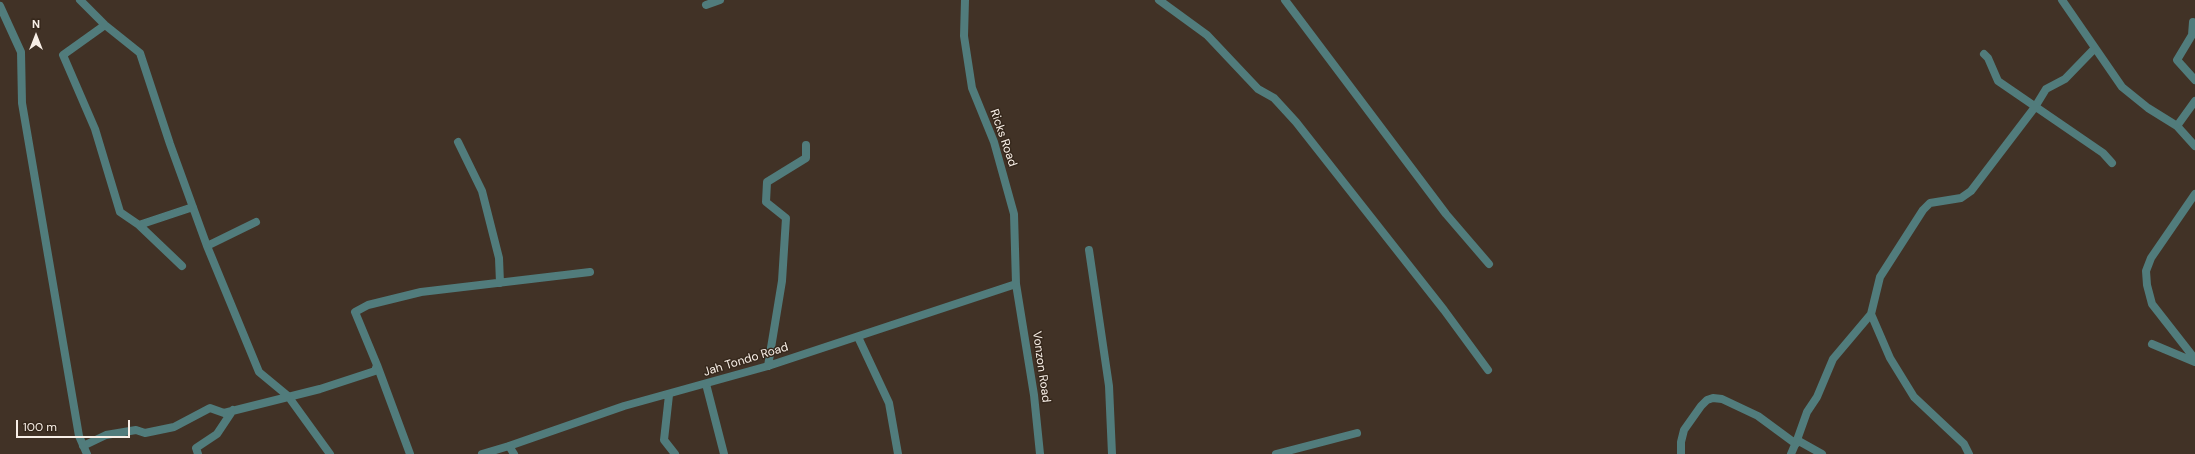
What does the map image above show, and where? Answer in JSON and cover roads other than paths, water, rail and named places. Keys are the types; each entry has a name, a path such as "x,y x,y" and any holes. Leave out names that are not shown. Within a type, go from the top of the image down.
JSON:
{"street":[{"path":"80,0 105,25 140,53 207,246 259,372 288,396 330,454"},
{"path":"706,5 720,0"},
{"name":"Ricks Road","path":"965,0 964,36 972,88 994,142 1014,214 1016,284"},
{"path":"1159,0 1207,34 1258,88 1274,98 1296,122 1444,310 1488,370"},
{"path":"1285,0 1446,214 1489,264"},
{"path":"2062,0 2095,48 2108,70 2122,87 2148,108 2177,126 2195,146"},
{"path":"0,6 21,52 22,103 79,436 87,454"},
{"path":"2193,22 2192,35 2177,60 2195,80"},
{"path":"105,25 63,55 94,129 120,212 139,225 182,266"},
{"path":"1791,454 1807,412 1817,397 1834,359 1871,314 1880,277 1923,210 1930,203 1961,198 1971,191 2035,107 2046,89 2065,79 2095,48"},
{"path":"1984,54 1988,58 1998,81 2103,153 2112,163"},
{"path":"2177,126 2195,101"},
{"path":"458,142 482,191 499,258 500,283"},
{"path":"768,366 782,280 786,218 766,202 767,182 806,158 806,145"},
{"path":"2195,194 2151,258 2146,271 2147,285 2152,304 2195,360"},
{"path":"139,225 193,207"},
{"path":"207,246 256,222"},
{"path":"1089,250 1109,386 1112,454"},
{"path":"410,454 377,365 355,312 368,305 421,292 590,272"},
{"name":"Jah Tondo Road","path":"482,454 624,406 669,395 768,366 1016,284"},
{"name":"Vonzon Road","path":"1016,284 1034,395 1040,454"},
{"path":"1871,314 1890,358 1914,398 1964,444 1969,454"},
{"path":"858,337 889,403 898,454"},
{"path":"2152,344 2195,360"},
{"path":"83,446 106,435 136,430 145,433 174,427 210,408 224,413 320,389 375,371 377,365"},
{"path":"706,384 724,454"},
{"path":"669,395 664,440 675,454"},
{"path":"1681,454 1680,442 1684,430 1700,406 1707,400 1713,398 1722,399 1758,416 1796,442 1822,454"},
{"path":"198,454 196,448 217,434 233,410"},
{"path":"1276,454 1357,433"},
{"path":"509,446 514,454"}]}
